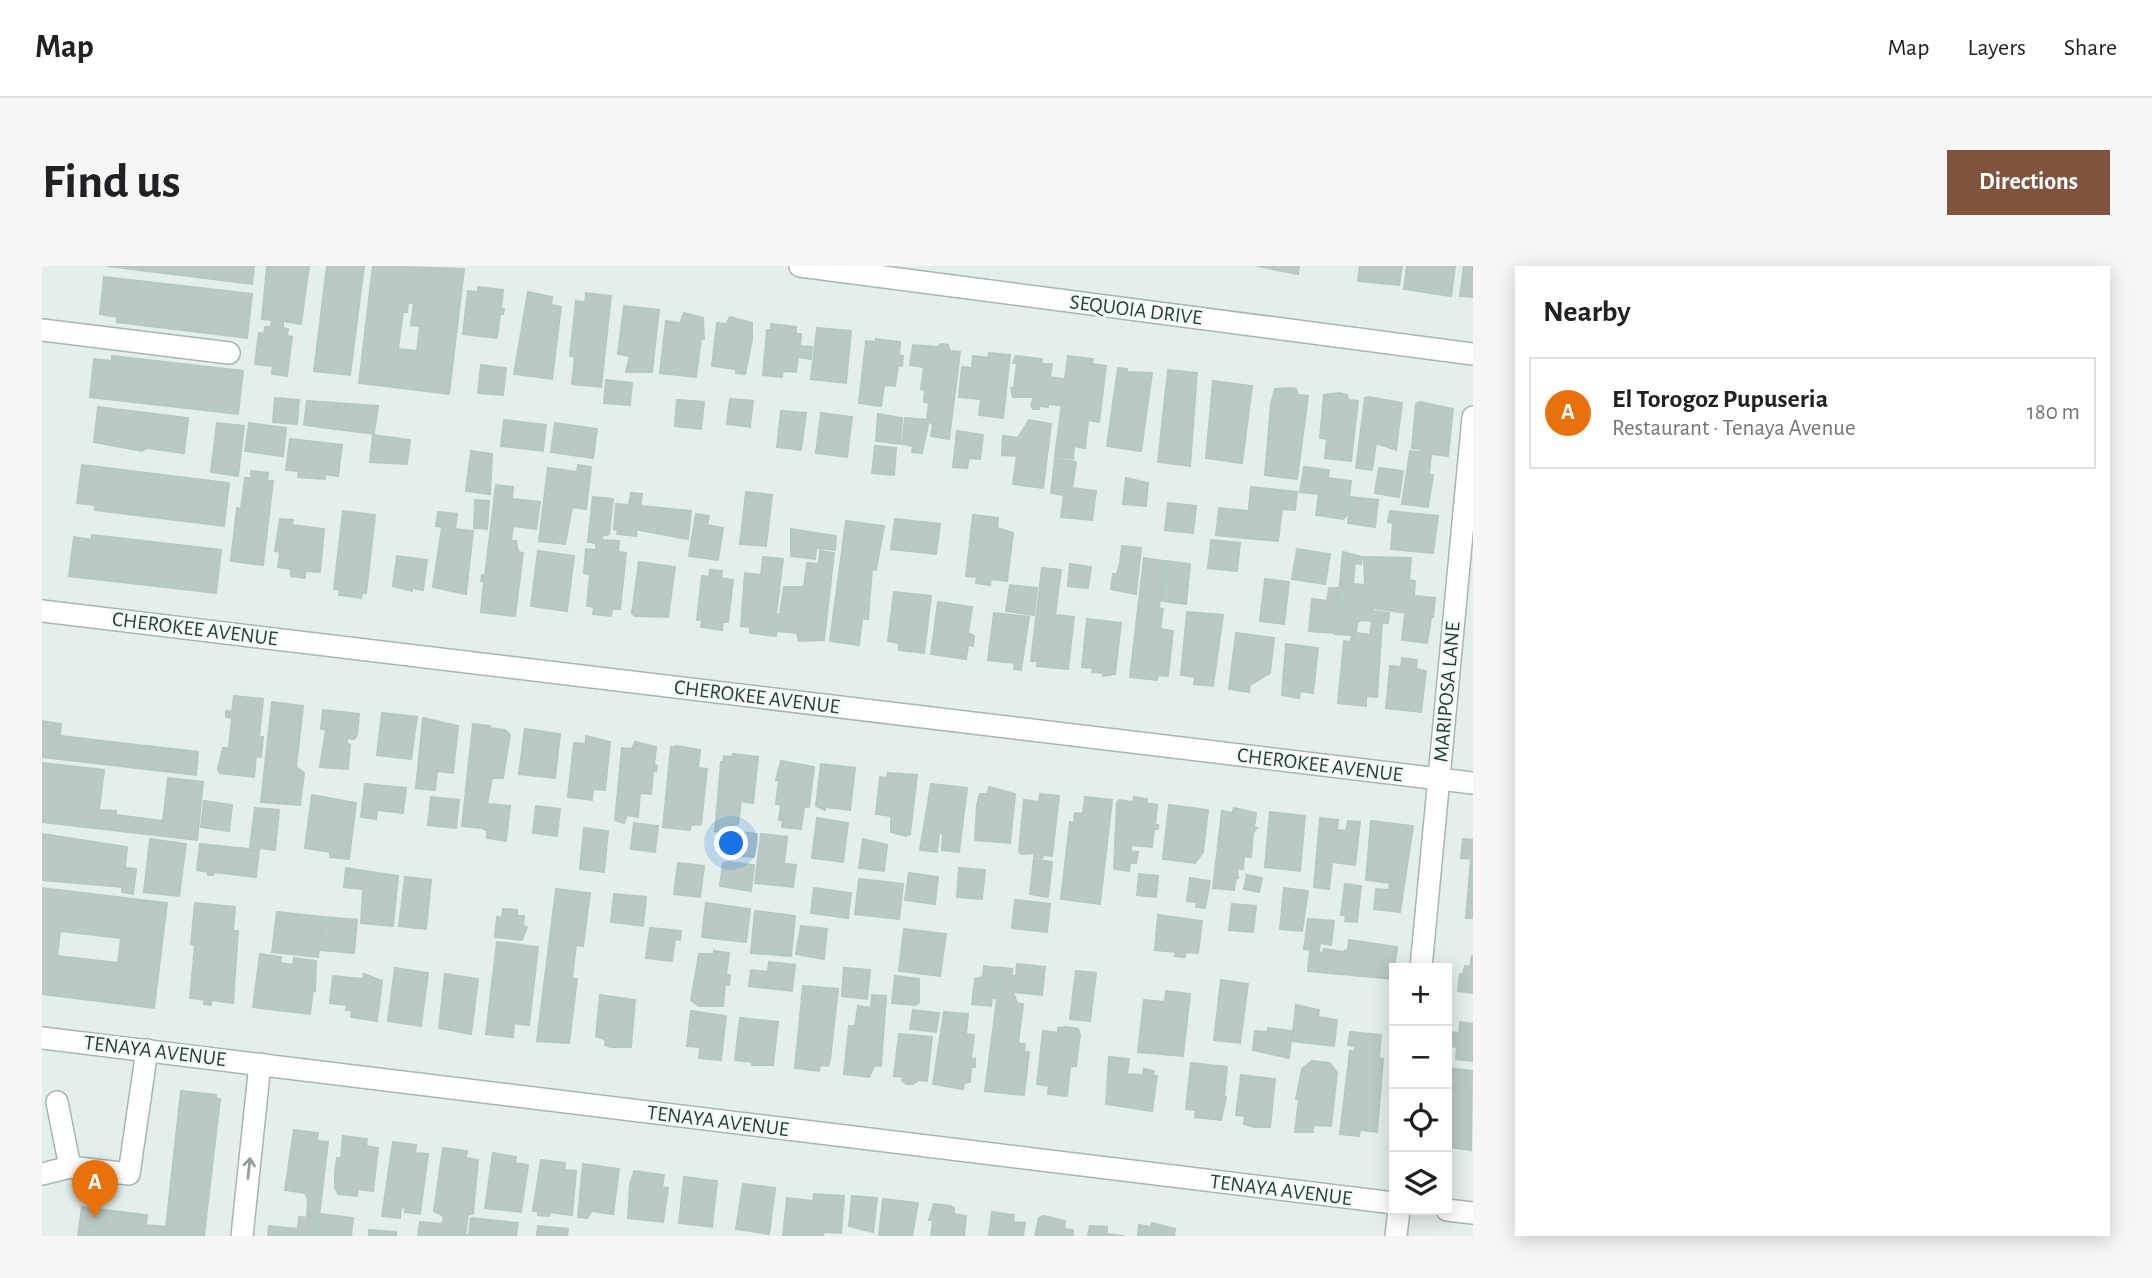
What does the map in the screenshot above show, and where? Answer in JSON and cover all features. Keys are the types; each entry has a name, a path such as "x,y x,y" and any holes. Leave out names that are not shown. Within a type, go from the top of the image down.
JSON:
{"street":[{"name":"SEQUOIA DRIVE","path":"800,266 1473,354"},
{"path":"42,330 229,353"},
{"name":"MARIPOSA LANE","path":"1421,963 1473,417"},
{"name":"CHEROKEE AVENUE","path":"42,611 1473,783"},
{"name":"TENAYA AVENUE","path":"42,1038 1389,1202"},
{"path":"42,1174 70,1167 129,1174 148,1050"},
{"path":"242,1236 260,1064"},
{"path":"57,1102 70,1167"},
{"path":"1452,1211 1473,1213"},
{"path":"1396,1236 1398,1215"}],"building":[{"path":"107,266 254,266 252,284"},
{"path":"267,266 309,266 301,324 283,321 283,328 288,329 287,336 292,337 287,376 272,374 273,366 255,364 259,333 264,334 265,327 271,327 272,320 262,319"},
{"path":"327,266 364,266 350,375 314,371"},
{"path":"373,266 464,269 449,394 359,383","holes":["408,303 414,303 411,325 420,326 417,351 398,349 403,312 407,312"]},
{"path":"1257,266 1299,266 1298,274"},
{"path":"1360,266 1402,266 1399,285 1358,281"},
{"path":"1407,266 1455,266 1451,296 1404,289"},
{"path":"1464,266 1473,266 1473,297 1460,296"},
{"path":"104,277 252,294 247,338 117,322 117,317 100,314"},
{"path":"478,287 503,290 501,309 504,309 503,314 500,314 497,338 463,334 468,291 478,292"},
{"path":"528,292 552,297 551,305 561,307 552,379 514,374"},
{"path":"586,293 611,296 601,387 572,384 575,357 570,356 576,301 585,302"},
{"path":"624,306 659,310 652,372 626,372 630,356 618,354"},
{"path":"684,313 703,318 704,339 701,339 696,377 660,373 666,321 680,323"},
{"path":"730,317 752,323 752,340 745,374 736,373 736,369 712,366 717,323 726,324"},
{"path":"771,324 796,327 796,334 801,334 800,346 812,347 811,359 798,357 796,372 783,371 782,377 763,375 767,330 771,330"},
{"path":"817,328 851,331 846,383 811,379"},
{"path":"876,339 900,342 899,355 903,356 902,366 898,365 895,386 884,385 881,406 859,403 866,341 876,342"},
{"path":"941,344 948,345 950,351 960,352 949,439 931,436 933,425 927,418 929,403 924,402 925,390 921,389 924,367 910,365 913,345 938,347"},
{"path":"989,353 1010,355 1003,418 979,415 981,399 959,397 962,367 972,368 973,356 988,358"},
{"path":"112,356 243,371 238,414 90,397 94,359 112,361"},
{"path":"1016,356 1042,359 1041,364 1052,364 1050,377 1063,379 1060,405 1048,404 1048,407 1039,406 1039,409 1033,409 1031,405 1034,397 1013,397 1011,388 1014,388 1017,363 1013,363"},
{"path":"1068,356 1093,359 1092,364 1106,366 1099,422 1088,420 1085,448 1074,446 1073,459 1055,457"},
{"path":"481,365 506,368 503,395 478,393"},
{"path":"1118,368 1127,369 1126,372 1152,373 1141,451 1107,446"},
{"path":"1168,370 1197,373 1190,466 1158,462"},
{"path":"606,380 632,383 630,405 604,403"},
{"path":"1213,381 1252,386 1242,463 1206,458"},
{"path":"1275,389 1296,389 1298,395 1308,396 1297,479 1265,475 1271,404"},
{"path":"1324,395 1347,395 1348,400 1358,401 1351,461 1325,458 1327,439 1320,438"},
{"path":"275,398 299,400 297,424 273,422"},
{"path":"1365,398 1402,403 1396,450 1376,443 1372,470 1356,468"},
{"path":"730,399 753,401 750,427 727,424"},
{"path":"677,400 704,402 701,429 675,426"},
{"path":"307,401 378,406 374,434 304,425"},
{"path":"1420,402 1453,409 1448,456 1431,454 1429,475 1433,475 1428,507 1402,504 1410,451 1422,452 1422,449 1412,448 1416,404"},
{"path":"98,407 188,418 184,453 147,448 142,451 94,442"},
{"path":"781,411 806,413 801,450 777,447"},
{"path":"821,413 852,417 847,457 816,453"},
{"path":"878,414 902,418 900,444 876,441"},
{"path":"905,418 929,420 922,453 912,452 913,446 902,444"},
{"path":"504,420 546,425 543,451 501,446"},
{"path":"1029,420 1051,424 1043,488 1013,484 1017,456 1002,455 1003,436 1018,438"},
{"path":"217,423 244,426 238,476 211,472"},
{"path":"249,423 286,428 283,456 245,451"},
{"path":"555,423 597,429 593,458 551,452"},
{"path":"957,431 983,435 980,459 969,458 967,468 953,467"},
{"path":"373,435 410,440 407,464 370,462"},
{"path":"290,439 342,445 338,476 325,474 325,479 298,477 299,471 286,470"},
{"path":"875,446 896,448 894,475 872,473"},
{"path":"471,451 492,454 490,494 466,491"},
{"path":"1055,459 1076,462 1072,488 1096,491 1092,520 1061,517 1064,495 1051,493"},
{"path":"82,465 229,483 224,526 95,510 95,505 77,503"},
{"path":"578,465 591,467 586,509 572,507 565,544 539,541 548,468 577,472"},
{"path":"1304,467 1329,470 1328,478 1351,481 1347,515 1343,519 1316,515 1319,494 1300,492"},
{"path":"1379,468 1403,471 1399,497 1375,493"},
{"path":"251,471 268,473 267,481 273,481 263,565 231,561 237,508 241,509 245,478 251,478"},
{"path":"1126,478 1148,483 1146,506 1123,504"},
{"path":"496,485 513,487 512,499 540,502 536,529 513,526 511,541 516,541 518,552 523,553 515,616 481,612 484,581 481,581 482,575 485,576"},
{"path":"1251,487 1297,492 1295,510 1282,509 1278,541 1246,538"},
{"path":"746,492 772,495 766,546 740,544"},
{"path":"631,493 642,494 636,536 617,534 618,530 614,529 616,504 629,505"},
{"path":"593,497 613,499 609,534 602,536 602,540 619,541 618,552 626,553 620,609 612,609 611,616 593,614 594,607 587,606 590,574 584,573 586,549 596,550 596,543 588,542"},
{"path":"1351,497 1378,500 1375,527 1348,523"},
{"path":"475,500 489,501 487,529 474,528"},
{"path":"1168,503 1196,506 1193,533 1165,530"},
{"path":"642,506 691,511 688,539 639,530"},
{"path":"1219,508 1247,511 1244,538 1216,535"},
{"path":"343,511 375,515 366,593 362,593 361,598 339,595 340,590 334,589"},
{"path":"1390,511 1438,516 1433,553 1391,549 1393,523 1388,522"},
{"path":"438,512 457,514 455,529 473,531 466,594 433,587 442,527 436,526"},
{"path":"696,514 709,516 707,525 723,528 718,560 689,556"},
{"path":"973,515 998,518 997,528 1013,533 1007,581 991,579 990,585 976,583 977,577 966,576"},
{"path":"280,519 293,520 292,525 324,529 320,572 305,571 305,578 291,576 291,569 278,567 280,552 275,551"},
{"path":"895,519 940,524 936,554 891,549"},
{"path":"846,521 884,526 876,570 872,569 868,619 862,618 859,645 830,641"},
{"path":"791,529 836,536 835,550 816,548 815,559 791,556"},
{"path":"92,535 221,550 216,593 69,576 74,537 92,540"},
{"path":"1211,540 1240,543 1237,571 1208,568"},
{"path":"1122,546 1141,548 1136,594 1111,589 1113,574 1117,574 1120,563"},
{"path":"1297,549 1330,554 1325,584 1292,579"},
{"path":"538,551 574,556 567,611 531,606"},
{"path":"820,551 834,553 824,640 799,641 797,633 778,631 777,626 776,636 750,633 750,627 741,626 745,573 761,575 763,557 783,559 776,614 780,614 784,587 804,587 807,563 819,564"},
{"path":"1343,552 1362,557 1361,564 1355,563 1353,584 1365,585 1364,557 1411,558 1409,580 1415,581 1414,596 1435,598 1433,617 1373,608 1373,611 1389,613 1388,623 1382,623 1377,697 1366,696 1366,706 1338,703 1344,641 1351,642 1352,635 1335,634","holes":["1361,620 1372,621 1370,635 1356,633 1357,623"]},
{"path":"397,556 427,560 423,590 412,588 412,591 393,586"},
{"path":"1144,558 1164,561 1159,608 1163,609 1160,629 1173,631 1168,676 1158,675 1157,680 1130,677"},
{"path":"1166,561 1190,564 1186,604 1161,601"},
{"path":"639,562 675,567 668,617 635,616 632,613"},
{"path":"1070,564 1091,567 1088,588 1068,586"},
{"path":"1042,568 1061,570 1055,615 1074,617 1068,669 1037,666 1038,661 1031,661"},
{"path":"710,570 722,571 721,578 733,580 728,622 723,622 722,630 701,627 702,620 697,620 702,576 709,577"},
{"path":"1265,579 1289,582 1284,624 1260,621"},
{"path":"1010,585 1037,588 1034,615 1006,611"},
{"path":"1329,588 1338,588 1333,633 1309,631 1312,599 1327,601"},
{"path":"894,592 931,596 924,653 899,650 899,643 888,641"},
{"path":"938,602 972,607 968,633 974,636 973,646 968,645 966,659 931,654"},
{"path":"1187,612 1223,615 1213,686 1194,684 1195,677 1181,675"},
{"path":"994,613 1029,617 1021,670 1014,669 1015,663 988,660"},
{"path":"1405,615 1431,618 1427,643 1402,640"},
{"path":"1087,619 1121,623 1115,674 1103,676 1104,673 1092,672 1093,668 1082,667"},
{"path":"1236,633 1274,638 1270,673 1250,685 1249,692 1229,689"},
{"path":"1286,644 1318,648 1313,693 1300,691 1299,698 1282,695"},
{"path":"1402,658 1417,660 1416,669 1426,671 1421,712 1386,708 1390,666 1401,667"},
{"path":"234,696 263,699 259,737 263,737 261,757 256,756 254,777 220,773 218,769 223,748 229,748 232,718 226,717 226,711 232,712"},
{"path":"272,702 303,706 296,767 304,773 300,805 261,802"},
{"path":"323,710 359,714 357,735 354,739 347,738 347,744 350,745 348,769 320,767 326,730 321,729"},
{"path":"382,713 417,717 411,759 377,755"},
{"path":"423,718 458,726 453,773 437,771 435,790 416,788"},
{"path":"42,721 61,724 60,736 198,752 196,775 42,757"},
{"path":"473,724 505,730 510,735 503,778 492,778 487,804 510,806 506,841 487,838 487,831 482,828 462,826"},
{"path":"525,729 560,734 555,778 519,774"},
{"path":"586,736 610,742 605,790 593,789 592,800 568,797 574,743 586,744"},
{"path":"635,742 656,747 654,765 657,766 656,771 653,771 651,794 640,793 638,817 627,815 624,823 615,820 622,748 632,749"},
{"path":"671,747 700,750 698,768 707,769 701,824 691,825 690,830 663,827"},
{"path":"733,754 758,757 753,803 741,801 738,824 734,824 734,831 757,834 754,857 729,855 732,833 715,831 721,762 724,756 732,757"},
{"path":"781,761 814,767 809,807 804,807 801,829 782,827 783,820 779,820 781,805 776,804 779,780 776,780"},
{"path":"42,763 104,770 99,810 163,821 168,778 203,782 197,840 42,822"},
{"path":"821,764 855,768 850,810 825,807 825,810 816,806"},
{"path":"888,773 917,775 910,834 906,836 891,832 891,816 876,814 880,777 887,778"},
{"path":"365,784 406,788 403,813 377,810 376,819 361,817"},
{"path":"931,784 967,788 959,852 942,850 943,834 939,833 937,852 920,850"},
{"path":"989,787 1015,794 1010,843 975,840 977,805 980,794 988,794"},
{"path":"1040,794 1059,796 1052,856 1043,855 1042,858 1034,857 1034,853 1021,854 1019,851 1024,800 1039,802"},
{"path":"312,795 356,803 349,859 330,857 330,852 305,848"},
{"path":"431,797 459,800 456,828 428,825"},
{"path":"1085,797 1112,800 1100,904 1061,899 1070,822 1074,823 1075,813 1083,814"},
{"path":"1134,797 1147,799 1146,803 1157,805 1155,825 1158,825 1158,829 1154,829 1152,847 1131,845 1131,851 1138,852 1136,863 1130,863 1129,871 1114,869 1117,803 1119,800 1133,802"},
{"path":"204,801 232,805 229,831 201,827"},
{"path":"1169,805 1208,810 1203,852 1195,863 1163,859"},
{"path":"536,806 560,809 557,836 533,833"},
{"path":"255,808 279,810 275,850 250,847"},
{"path":"1234,808 1256,813 1254,828 1257,828 1253,833 1251,857 1244,856 1243,869 1237,868 1238,878 1234,890 1213,888 1222,811 1232,813"},
{"path":"1270,812 1305,816 1300,871 1265,867"},
{"path":"817,818 848,823 843,862 812,858"},
{"path":"1320,818 1338,820 1337,830 1346,831 1348,821 1360,822 1355,865 1332,862 1329,889 1314,887"},
{"path":"1371,821 1413,826 1400,912 1374,909 1376,889 1389,890 1390,883 1366,880"},
{"path":"634,823 658,826 655,852 631,849"},
{"path":"584,828 608,831 604,872 580,869"},
{"path":"42,834 127,847 125,868 136,869 133,894 122,892 122,887 42,880"},
{"path":"761,834 787,837 784,864 796,865 793,887 755,883"},
{"path":"150,839 186,844 179,896 144,892"},
{"path":"863,839 887,845 884,871 859,868"},
{"path":"1463,839 1473,840 1473,918 1466,918 1471,859 1461,858"},
{"path":"200,844 259,850 256,877 213,872 213,875 208,875 208,872 197,870"},
{"path":"1034,859 1052,862 1048,897 1030,894"},
{"path":"678,863 704,866 700,897 674,894"},
{"path":"723,863 754,865 751,891 720,886"},
{"path":"346,868 398,876 393,926 361,923 363,889 344,887"},
{"path":"959,868 985,870 982,899 957,897"},
{"path":"909,873 938,877 935,904 905,900"},
{"path":"1139,874 1158,876 1156,897 1137,895"},
{"path":"1247,875 1262,878 1259,892 1244,889"},
{"path":"405,877 431,880 426,929 399,926"},
{"path":"1190,878 1210,881 1205,908 1196,907 1197,902 1187,901"},
{"path":"859,879 903,884 899,919 855,914"},
{"path":"1345,884 1361,886 1357,922 1345,921 1346,915 1341,915"},
{"path":"42,888 167,903 154,1008 42,994","holes":["60,931 121,938 118,963 57,956"]},
{"path":"814,888 851,893 848,918 811,913"},
{"path":"1284,888 1308,891 1302,931 1280,929"},
{"path":"556,889 590,893 583,946 576,945 572,979 577,979 569,1043 537,1041"},
{"path":"614,894 646,897 643,926 611,922"},
{"path":"1015,900 1050,904 1047,932 1012,928"},
{"path":"195,903 235,907 233,931 238,931 233,1003 211,1000 211,1005 204,1004 205,1000 190,998 195,945 191,944"},
{"path":"706,903 750,909 746,942 702,937"},
{"path":"1232,904 1256,906 1253,932 1229,930"},
{"path":"503,909 517,910 517,916 524,916 523,926 527,927 522,940 495,937 497,917 502,918"},
{"path":"755,911 795,916 791,956 751,953"},
{"path":"277,912 323,917 318,957 272,952"},
{"path":"1158,915 1202,921 1198,953 1186,952 1185,957 1175,956 1176,952 1155,950"},
{"path":"324,917 357,920 354,953 321,950"},
{"path":"1308,919 1334,921 1331,945 1320,943 1319,951 1304,949"},
{"path":"801,926 827,929 824,959 796,954"},
{"path":"650,928 681,931 680,940 675,939 672,961 646,958"},
{"path":"904,929 946,934 940,976 899,971"},
{"path":"1349,940 1397,947 1395,963 1389,963 1389,979 1308,971 1310,951 1323,953 1324,949 1343,952 1348,949"},
{"path":"497,942 538,947 529,1025 514,1023 513,1037 486,1034"},
{"path":"714,951 729,953 726,975 730,975 729,985 725,984 723,1006 699,1006 691,1000 699,954 714,954"},
{"path":"260,954 281,957 280,963 293,965 294,958 316,961 315,991 313,990 310,1014 253,1007"},
{"path":"1472,955 1473,993 1458,991 1460,974 1463,974 1465,966 1470,967"},
{"path":"769,962 795,965 792,991 749,986 751,970 768,972"},
{"path":"1017,964 1045,967 1042,995 1013,992 1017,1003 1023,1004 1018,1043 1025,1044 1024,1052 1029,1052 1024,1095 985,1091 997,999 994,998 996,967 1012,969 1012,976 1016,976"},
{"path":"984,966 995,968 991,1006 972,1004 975,979 983,977"},
{"path":"395,968 428,973 421,1026 388,1021"},
{"path":"844,968 870,970 867,999 842,996"},
{"path":"1076,971 1096,973 1090,1021 1070,1019"},
{"path":"364,974 382,981 377,1021 351,1017 352,1010 346,1010 347,1005 330,1003 333,976 363,979"},
{"path":"445,974 478,979 471,1034 439,1028"},
{"path":"895,976 919,979 919,1002 916,1005 892,1003"},
{"path":"1221,980 1248,984 1240,1043 1214,1040"},
{"path":"803,986 838,989 830,1060 828,1066 820,1065 819,1071 795,1068"},
{"path":"1166,991 1190,994 1183,1056 1138,1052 1144,1000 1165,1002"},
{"path":"600,995 635,1000 631,1047 611,1047 605,1045 606,1040 596,1036"},
{"path":"872,995 886,996 881,1066 875,1065 869,1077 844,1074 849,1026 855,1026 858,1006 871,1008"},
{"path":"1296,1005 1319,1010 1318,1017 1337,1020 1334,1046 1292,1041"},
{"path":"913,1010 939,1013 936,1032 910,1029"},
{"path":"691,1011 726,1016 721,1060 699,1058 700,1047 687,1046"},
{"path":"944,1012 968,1014 966,1034 974,1035 971,1059 975,1059 975,1067 971,1067 970,1082 964,1083 963,1089 933,1084"},
{"path":"740,1018 778,1022 773,1065 752,1065 752,1062 735,1060"},
{"path":"1460,1022 1473,1024 1473,1061 1456,1059 1457,1047 1452,1046 1452,1032 1459,1033"},
{"path":"1058,1028 1078,1029 1080,1035 1076,1066 1070,1066 1067,1096 1048,1094 1049,1086 1037,1084 1043,1031 1058,1033"},
{"path":"1268,1028 1292,1031 1289,1058 1253,1050 1255,1031 1268,1032"},
{"path":"1350,1032 1381,1035 1379,1058 1383,1059 1377,1132 1360,1130 1359,1136 1340,1134 1350,1051 1354,1052 1355,1046 1348,1045"},
{"path":"899,1034 932,1037 927,1081 914,1080 916,1082 913,1084 906,1084 902,1080 904,1077 894,1076"},
{"path":"1109,1057 1129,1059 1127,1074 1143,1075 1144,1069 1154,1071 1153,1076 1157,1076 1152,1111 1106,1104"},
{"path":"1312,1061 1330,1063 1337,1073 1331,1126 1313,1125 1313,1132 1295,1132 1299,1099 1296,1099 1302,1069"},
{"path":"1191,1063 1227,1067 1226,1097 1221,1120 1195,1117 1196,1110 1186,1109"},
{"path":"1452,1069 1472,1071 1471,1150 1452,1147"},
{"path":"1241,1075 1275,1079 1270,1127 1244,1124 1245,1116 1236,1115"},
{"path":"181,1091 216,1095 216,1099 220,1099 204,1236 78,1236 82,1207 147,1215 146,1225 166,1227"},
{"path":"294,1130 318,1133 317,1141 328,1142 319,1217 307,1216 308,1200 305,1193 285,1190"},
{"path":"343,1136 367,1139 366,1146 378,1148 373,1191 358,1189 357,1196 338,1194 335,1172 337,1158 341,1158"},
{"path":"393,1142 416,1145 415,1153 428,1154 420,1214 405,1212 406,1208 401,1207 400,1218 382,1216"},
{"path":"443,1148 467,1151 466,1158 478,1160 473,1214 468,1214 466,1231 463,1231 468,1236 418,1236 420,1222 442,1224 444,1216 434,1211"},
{"path":"493,1153 516,1157 515,1163 528,1165 521,1212 485,1208"},
{"path":"541,1160 565,1163 564,1170 576,1171 572,1215 550,1212 549,1216 538,1215 538,1211 533,1211"},
{"path":"583,1164 619,1169 613,1214 592,1211 587,1218 578,1217"},
{"path":"634,1171 664,1175 662,1187 668,1188 663,1222 628,1218 630,1185"},
{"path":"684,1177 717,1181 712,1227 679,1223"},
{"path":"743,1184 775,1188 769,1234 736,1229"},
{"path":"814,1194 844,1196 841,1233 783,1236 787,1198 813,1201"},
{"path":"852,1196 877,1198 873,1232 849,1226"},
{"path":"883,1199 918,1203 912,1236 879,1236"},
{"path":"934,1204 950,1206 954,1208 954,1214 966,1216 964,1236 931,1236 933,1220 929,1220"},
{"path":"992,1212 1014,1215 1013,1222 1025,1223 1023,1236 989,1236"},
{"path":"321,1214 353,1218 351,1236 319,1236"},
{"path":"1044,1216 1065,1221 1064,1229 1073,1230 1073,1236 1035,1236 1039,1218"},
{"path":"299,1217 319,1219 317,1236 268,1236 269,1226 298,1229"},
{"path":"471,1218 518,1223 516,1236 469,1236"},
{"path":"1152,1223 1175,1229 1174,1236 1138,1236 1139,1225 1151,1227"},
{"path":"538,1226 568,1229 567,1236 537,1236"},
{"path":"1090,1226 1107,1227 1107,1234 1124,1236 1088,1236"},
{"path":"369,1230 396,1232 396,1236 369,1236"}],"place":[{"name":"El Torogoz Pupuseria","path":"95,1218"}]}
